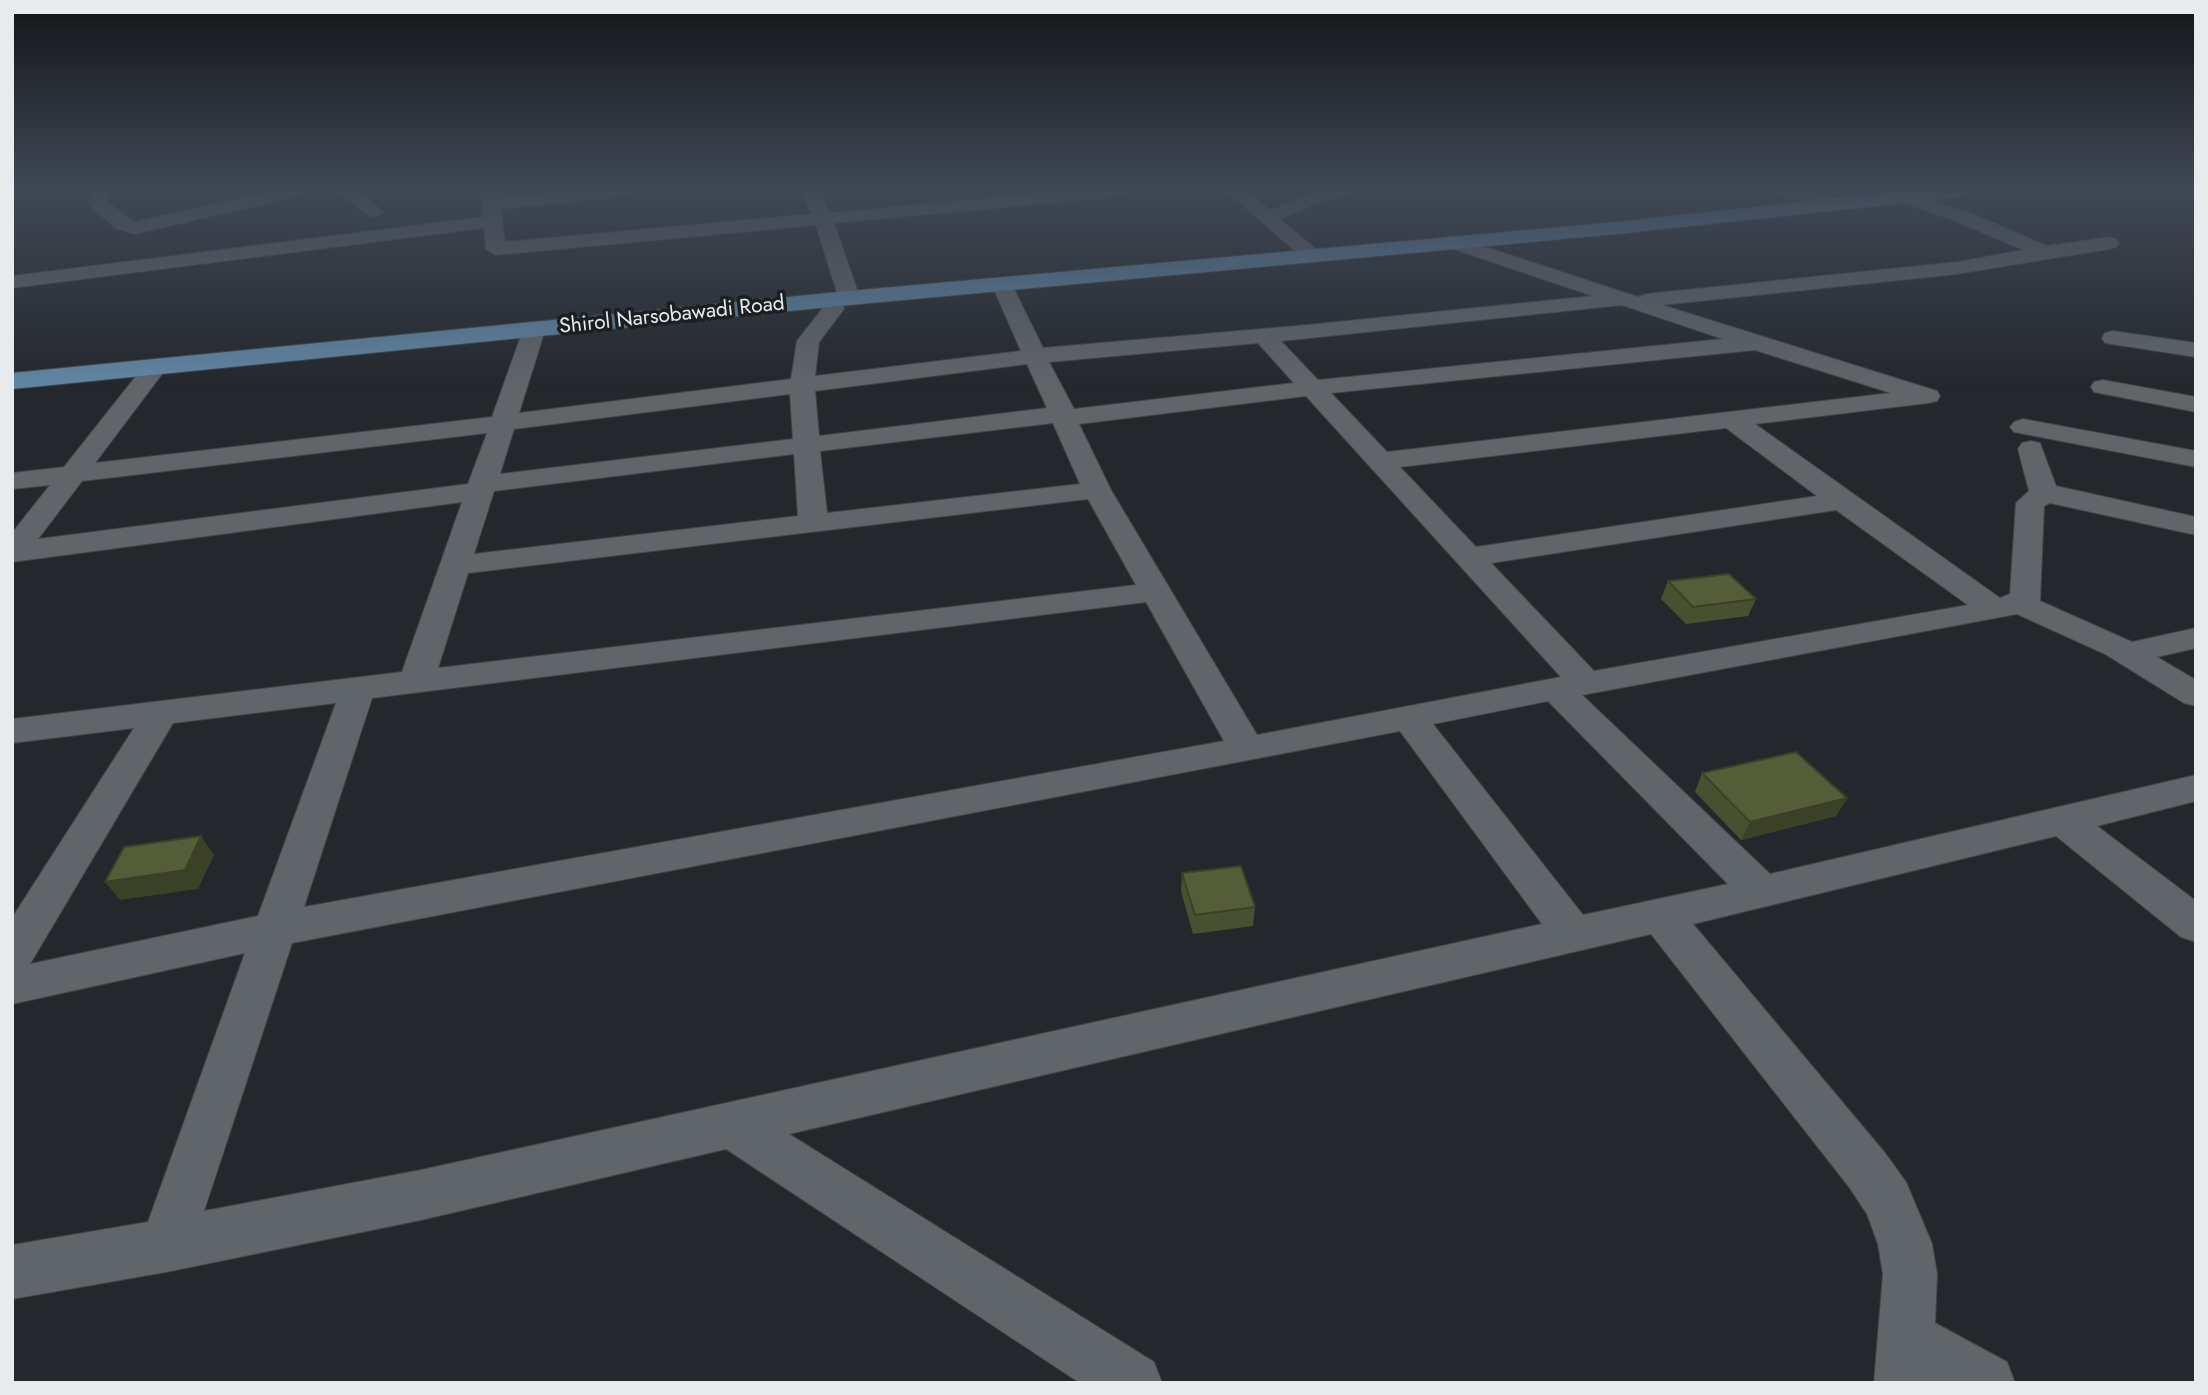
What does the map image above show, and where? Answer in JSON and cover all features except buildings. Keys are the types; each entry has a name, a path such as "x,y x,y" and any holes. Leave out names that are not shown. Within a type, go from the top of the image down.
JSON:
{"main road":[{"name":"Shirol Narsobawadi Road","path":"12,382 840,299 1311,256"}],"street":[{"path":"12,282 174,256"},
{"path":"813,523 802,386 808,341 840,299 831,256"},
{"path":"1380,461 1928,396 1756,343 1495,256"},
{"path":"12,481 503,424 1035,356 1957,268 2022,256"},
{"path":"1002,285 1097,490 1247,749"},
{"path":"416,682 534,330"},
{"path":"1262,334 1469,557 1571,686 1762,892"},
{"path":"2113,338 2196,349"},
{"path":"13,552 808,446 1312,388 1756,343"},
{"path":"13,552 156,366"},
{"path":"2103,387 2189,411"},
{"path":"1734,421 1840,501 2008,607 2072,625 2128,653 2196,695"},
{"path":"2044,494 2027,438 2196,459"},
{"path":"456,565 1097,490"},
{"path":"12,986 276,929 1247,749 1571,686 2008,607 2025,599 2030,503 2044,494 2062,495 2196,526"},
{"path":"1469,557 1840,501"},
{"path":"12,731 1154,592"},
{"path":"2128,653 2196,638"},
{"path":"166,1245 358,689"},
{"path":"12,955 161,713"},
{"path":"1409,718 1574,935"},
{"path":"12,1272 421,1195 1762,892 2196,788"},
{"path":"2063,820 2196,925"},
{"path":"1660,915 1867,1170 1888,1200 1905,1244 1910,1274 1905,1360 1986,1383"},
{"path":"731,1125 1133,1383"}]}
